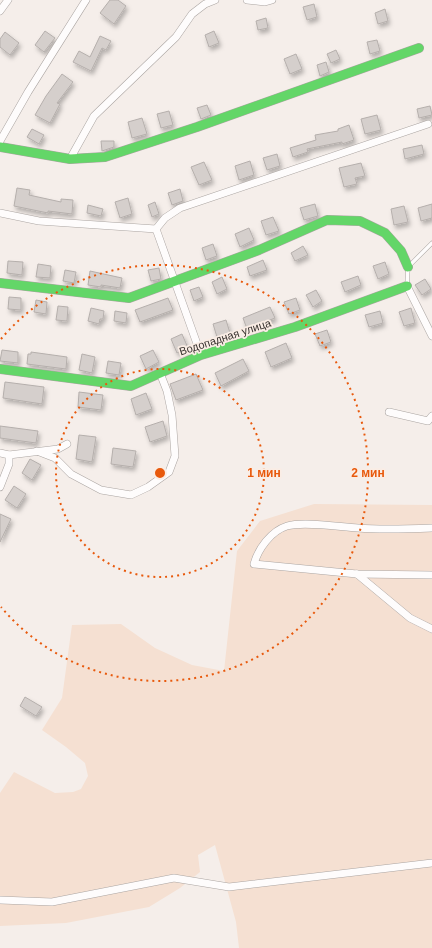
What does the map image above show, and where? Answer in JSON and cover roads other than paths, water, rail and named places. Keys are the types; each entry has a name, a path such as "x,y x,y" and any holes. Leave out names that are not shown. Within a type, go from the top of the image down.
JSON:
{"street":[{"path":"0,11 8,0"},
{"path":"0,140 28,92 86,0"},
{"path":"70,159 94,116 176,37 192,14 205,4 215,0"},
{"path":"247,0 265,2 272,0"},
{"path":"0,147 70,159 105,157 197,127 419,48"},
{"path":"156,229 165,218 180,208 428,124"},
{"path":"0,213 39,221 156,229"},
{"path":"0,283 129,298 259,250 327,220 360,221 385,233 401,251 408,267"},
{"path":"156,229 201,355"},
{"path":"407,286 432,336"},
{"name":"Водопадная улица","path":"0,370 131,386 201,355 295,327 407,286"},
{"path":"36,452 55,458 71,474 101,490 131,495 148,487 169,472 175,456 172,415 167,391 160,373"},
{"path":"389,412 428,421 432,416"},
{"path":"0,453 9,455 36,452 58,449 68,444"},
{"path":"0,487 9,464 9,455"},
{"path":"432,528 358,528 321,525 288,526 281,529 260,548 254,564 357,574 432,575"},
{"path":"357,574 410,618 432,629"},
{"path":"0,900 52,902 174,878 229,887 432,863"}],"lane":[{"path":"407,286 408,267 432,242"}]}
